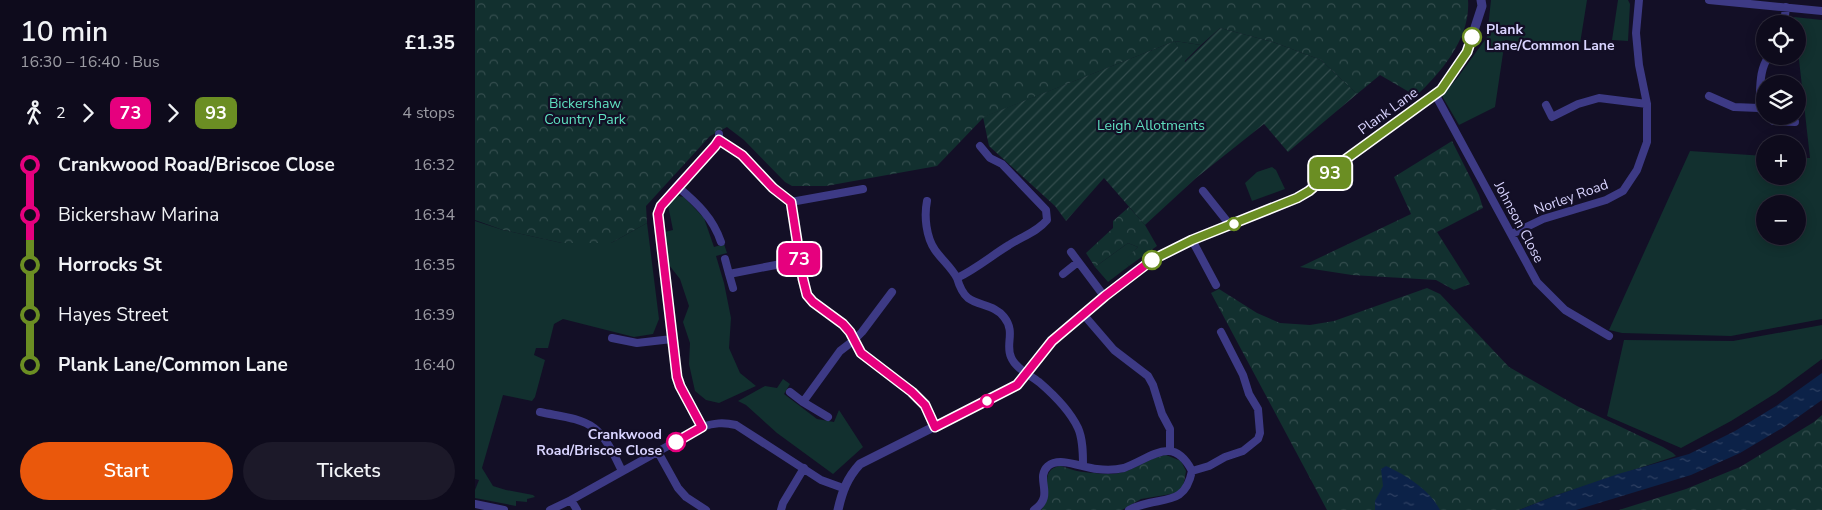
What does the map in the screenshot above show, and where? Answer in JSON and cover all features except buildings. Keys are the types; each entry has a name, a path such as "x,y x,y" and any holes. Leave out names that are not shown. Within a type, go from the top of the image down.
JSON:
{"street":[{"name":"Plank Lane","path":"838,510 843,488 851,474 860,464 1017,385 1052,341 1105,296 1152,260 1192,240 1301,196 1346,159 1441,90 1467,52 1482,6 1481,0"},
{"name":"Norley Road","path":"1512,234 1543,219 1607,200 1623,191 1637,170 1647,142 1647,104 1639,65 1636,33 1639,0"},
{"path":"1709,0 1757,2 1822,11"},
{"path":"1785,15 1786,7"},
{"name":"Johnson Close","path":"1435,94 1537,282 1565,310 1609,336"},
{"path":"1709,96 1734,107 1756,110"},
{"path":"1546,105 1552,117 1577,104 1599,98 1647,104"},
{"path":"702,427 680,386 658,214 661,206 715,146 719,137 742,155 773,188 791,202 807,295 813,302 843,324 850,332 853,341 861,353 912,392 925,405 935,427"},
{"path":"957,278 1040,228 1047,220 1046,210 1002,164 990,158 980,146"},
{"path":"678,187 701,207 717,228 721,242"},
{"path":"791,202 863,189"},
{"path":"1203,191 1229,225"},
{"path":"927,201 925,209 933,248 951,267 967,298 997,310 1005,318 1010,328 1011,340 1009,350 1011,359 1056,399 1079,429 1083,450 1083,466"},
{"path":"1192,240 1216,286"},
{"path":"1071,252 1105,296"},
{"path":"725,259 733,288"},
{"path":"1063,274 1078,262"},
{"path":"729,274 781,264 800,263"},
{"path":"803,402 840,351 853,341 874,318 892,292"},
{"path":"1083,314 1114,350 1148,376 1153,385 1162,414 1170,429 1170,451"},
{"path":"1192,471 1209,466 1225,457 1243,451 1258,439 1259,409 1249,394 1243,375 1221,332"},
{"path":"612,338 637,343 673,339"},
{"path":"1221,351 1229,347"},
{"path":"789,392 828,417"},
{"path":"540,412 585,422 595,428 622,471"},
{"path":"550,510 702,427 720,423 736,425 821,480 843,488"},
{"path":"1033,510 1045,497 1043,478 1047,467 1055,462 1108,470 1122,468 1159,451 1170,451 1183,456 1192,471 1188,487 1183,494 1167,502 1140,505 1129,510"},
{"path":"658,452 678,488 686,497 707,510"},
{"path":"781,510 783,503 804,468"},
{"path":"571,500 577,510"},
{"path":"475,504 504,510"}],"green space":[{"name":"Bickershaw Country Park","path":"475,0 1468,0 1468,14 1460,40 1453,53 1436,76 1416,96 1380,75 1357,94 1321,60 1273,42 1220,28 1201,45 1175,41 984,117 937,166 826,186 792,186 785,182 744,140 727,127 710,136 646,206 647,223 611,243 562,243 503,230 475,220"},
{"path":"1491,0 1587,0 1579,50 1505,40 1495,107 1459,125 1442,96 1487,37"},
{"path":"1618,0 1628,0 1630,4 1628,41 1612,40"},
{"path":"1806,18 1822,20 1822,319 1731,336 1622,333 1609,330 1690,151 1756,155 1756,185 1806,185 1806,158 1810,158 1806,122 1806,75 1801,75 1800,65 1806,65"},
{"name":"Leigh Allotments","path":"1220,28 1273,42 1321,60 1357,94 1288,152 1264,124 1196,178 1145,225 1104,178 1066,221 1055,206 989,146 983,117 1175,41 1185,62"},
{"path":"1175,41 1201,45 1184,62"},
{"path":"1452,141 1479,195 1483,208 1437,232 1470,284 1454,290 1436,280 1352,275 1300,267 1411,214 1394,177"},
{"path":"1272,167 1276,170 1285,189 1252,201 1245,183 1257,172"},
{"path":"678,196 684,197 704,218 714,247 724,244 727,253 716,256 731,318 729,348 740,373 756,386 719,403 706,400 695,391 689,364 690,343 683,322 689,306 680,279 669,265 665,232 673,230 668,205"},
{"path":"1129,207 1145,225 1157,246 1129,266 1123,261 1138,247 1128,243 1095,267 1086,253 1113,228 1113,221"},
{"path":"475,221 503,230 562,243 611,243 647,223 659,319 653,334 634,337 563,319 554,324 548,348 536,348 534,355 545,360 535,397 532,401 503,395 482,468 493,486 535,497 527,499 527,502 516,501 516,506 475,498 475,490 479,480 475,479"},
{"path":"1128,243 1138,247 1124,261 1129,266 1108,282 1095,267"},
{"path":"1427,288 1440,294 1509,367 1577,406 1663,447 1676,456 1557,495 1519,510 1327,510 1211,293 1219,289 1257,313 1280,323 1310,325 1334,321"},
{"path":"1822,325 1822,359 1776,393 1731,421 1681,448 1607,416 1624,340 1733,341"},
{"path":"783,379 790,384 784,394 817,419 834,422 839,410 863,447 833,474 777,433 746,405 738,401 765,386 777,388"},
{"path":"1822,415 1822,510 1619,510 1686,489 1740,467 1814,422"},
{"path":"1166,455 1181,461 1186,471 1183,487 1177,493 1141,499 1122,510 1041,510 1048,493 1048,474 1056,467 1061,466 1085,472 1117,474 1151,459"}],"water":[{"path":"1822,373 1822,400 1784,427 1740,453 1691,475 1576,510 1519,510 1618,474 1689,454 1735,431 1776,406"},
{"path":"1386,466 1417,484 1430,496 1440,510 1375,510 1375,501 1383,486 1381,469"}],"bus line":[{"name":"93","path":"1152,260 1192,240 1297,198 1309,191 1346,159 1441,90 1467,52 1472,37"},
{"name":"73","path":"676,442 702,427 677,377 658,214 661,206 719,140 742,155 773,188 791,202 807,295 813,302 843,324 850,332 853,341 861,353 912,392 925,405 935,427 1017,385 1052,341 1134,272 1152,260"}],"place":[{"name":"Plank Lane/Common Lane","path":"1472,37"},
{"name":"Crankwood Road/Briscoe Close","path":"676,442"}]}
